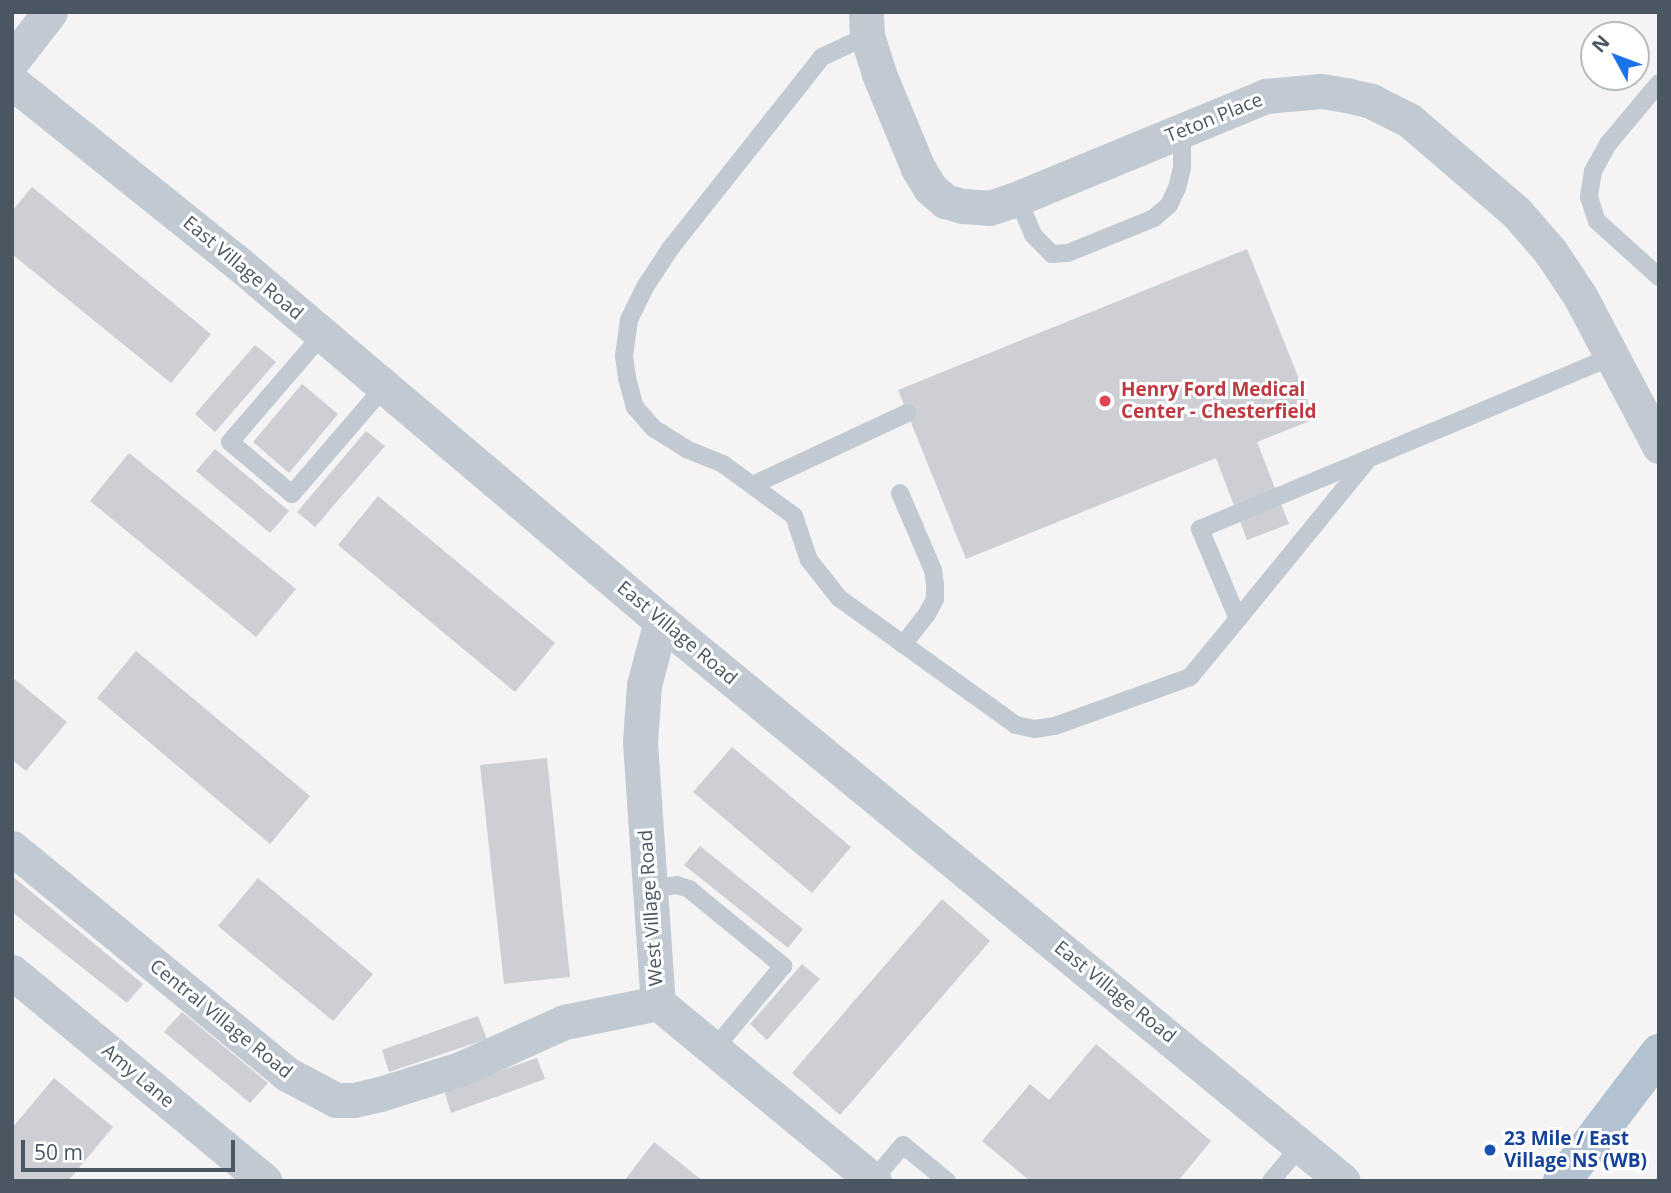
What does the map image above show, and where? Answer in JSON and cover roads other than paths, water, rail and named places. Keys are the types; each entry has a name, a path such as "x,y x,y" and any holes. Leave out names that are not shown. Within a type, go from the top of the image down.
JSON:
{"main road":[{"path":"1562,1181 1659,1054"}],"street":[{"path":"13,79 50,12"},
{"name":"Teton Place","path":"867,24 906,145 930,188 945,201 963,206 989,208 1018,199 1266,96 1321,91 1371,101 1409,120 1532,230 1573,284 1659,446"},
{"name":"East Village Road","path":"13,79 323,335 661,621 1302,1144 1343,1181"},
{"name":"West Village Road","path":"661,621 644,685 640,742 658,1003 874,1181"},
{"name":"Central Village Road","path":"12,848 287,1074 336,1100 354,1100 380,1094 460,1069 564,1022 658,1003"},
{"name":"Amy Lane","path":"18,990 265,1181"}],"lane":[{"path":"867,24 822,57 670,249 645,287 629,320 624,356 635,407 653,428 686,449 723,464 755,484 794,516 809,560 839,598 997,714 1016,725 1035,729 1055,726 1190,677 1369,459"},
{"path":"1659,83 1608,144 1593,171 1589,197 1597,221 1659,277"},
{"path":"1018,199 1033,234 1052,254 1068,253 1154,218 1169,205 1177,188 1183,152 1182,131"},
{"path":"323,335 230,442 292,494 384,387"},
{"path":"1238,619 1200,529 1612,357"},
{"path":"755,484 907,413"},
{"path":"900,493 933,570 935,584 935,599 903,645"},
{"path":"650,888 677,885 689,889 783,966 714,1049"},
{"path":"1272,1181 1302,1144"},
{"path":"874,1181 903,1145 947,1181"}],"place":[{"name":"Henry Ford Medical Center - Chesterfield","path":"1105,401"},
{"name":"23 Mile / East Village NS (WB)","path":"1490,1150"}]}
